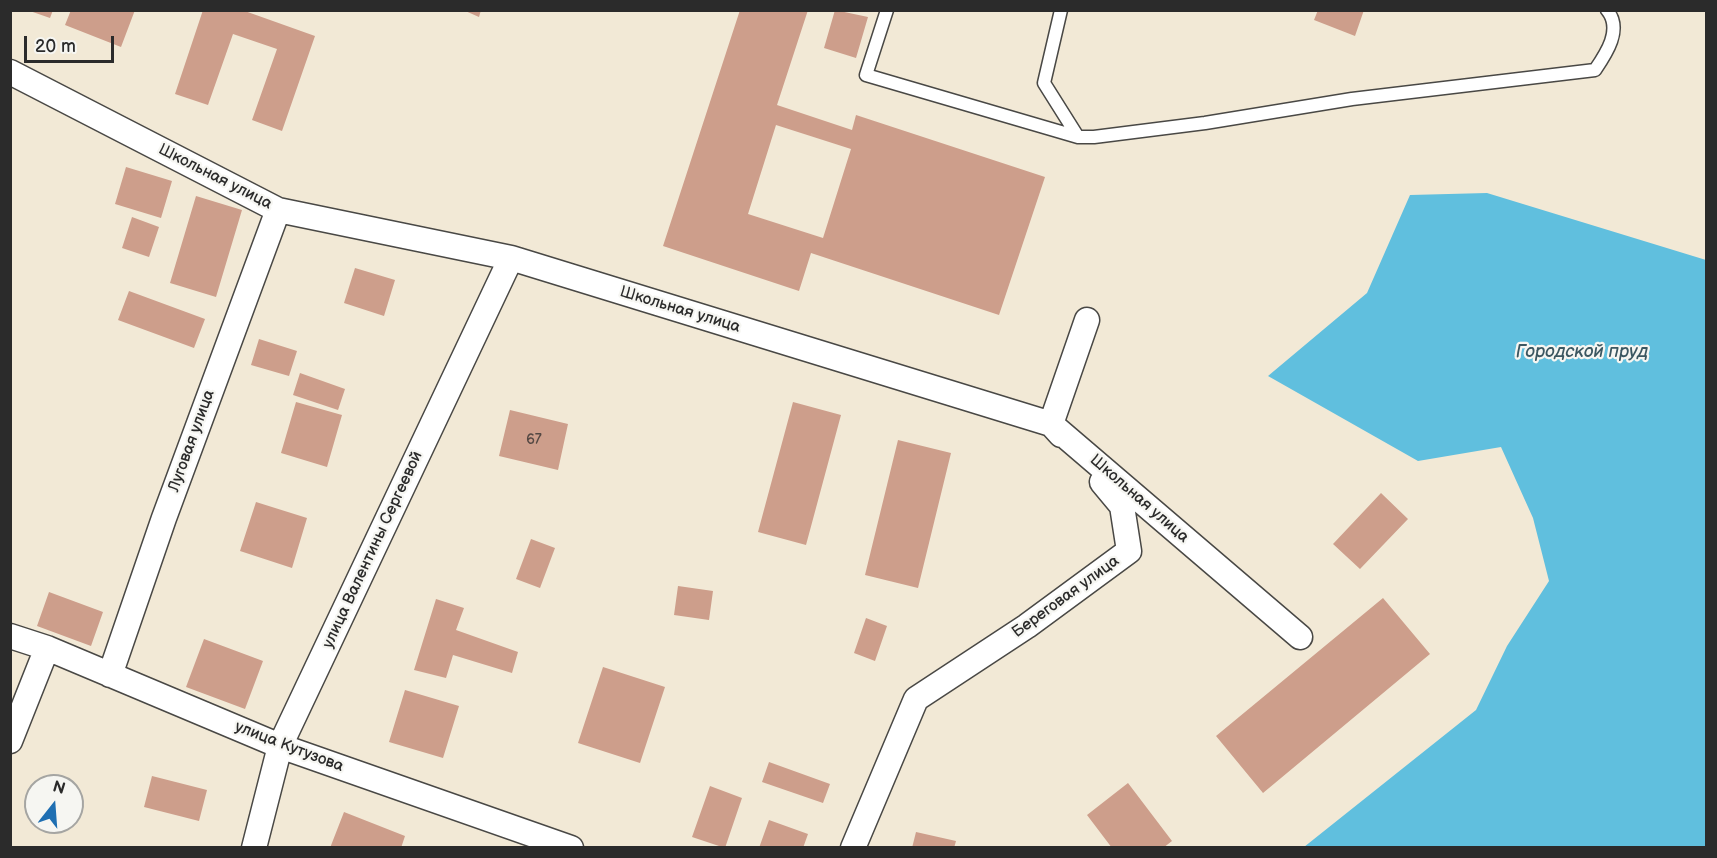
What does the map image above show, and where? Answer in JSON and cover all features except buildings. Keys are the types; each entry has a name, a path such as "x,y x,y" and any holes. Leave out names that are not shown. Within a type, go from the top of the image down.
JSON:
{"street":[{"name":"Школьная улица","path":"10,72 278,210 511,258 1051,424 1300,637"},
{"name":"Луговая улица","path":"110,675 164,518 278,210"},
{"name":"улица Валентины Сергеевой","path":"254,848 280,746 511,258"},
{"path":"1051,424 1087,320"},
{"name":"Береговая улица","path":"853,848 916,699 1027,626 1129,551 1122,506 1051,424"},
{"name":"улица Кутузова","path":"10,636 47,648 280,746 571,848"},
{"path":"10,741 47,648"}],"lane":[{"path":"887,10 867,75 1078,137 1109,136 1352,99 1595,70 1608,50 1614,29 1607,10"},
{"path":"1061,10 1044,83 1078,137"}],"water":[{"name":"Городской пруд","path":"1487,193 1706,260 1706,847 1304,847 1476,710 1507,646 1549,581 1533,518 1501,447 1418,461 1268,376 1367,293 1410,195"}]}
